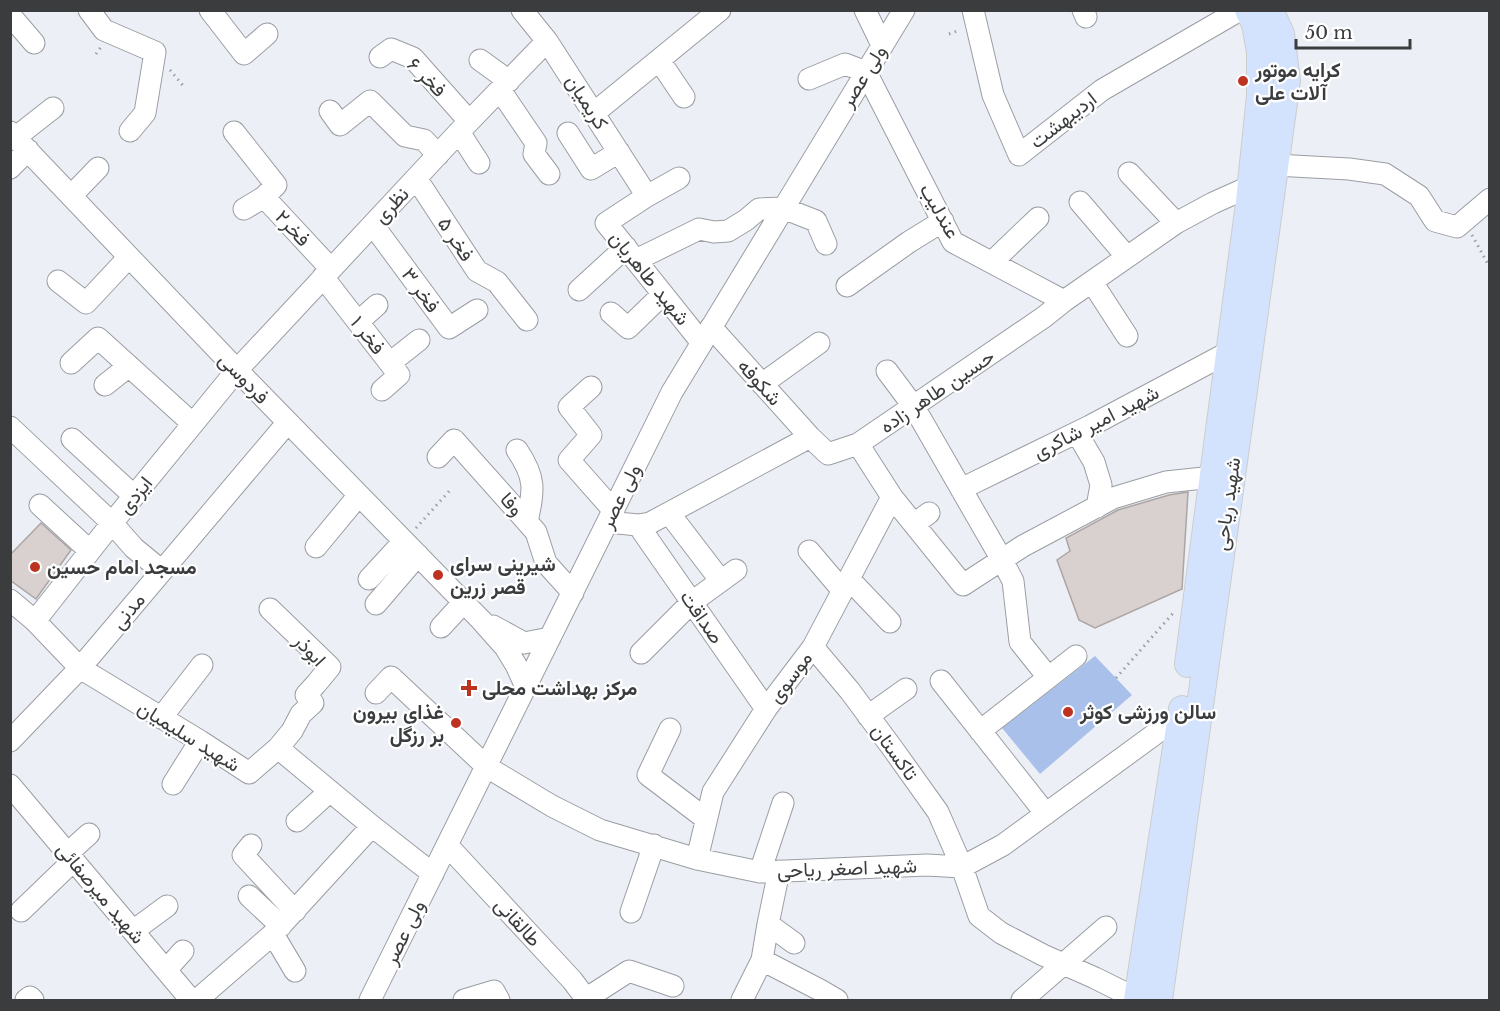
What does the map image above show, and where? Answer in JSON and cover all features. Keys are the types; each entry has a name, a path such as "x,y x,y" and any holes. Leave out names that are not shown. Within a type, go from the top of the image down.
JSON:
{"main road":[{"name":"شهید ریاحی","path":"1144,1000 1251,186 1260,96 1260,52 1255,24 1248,10"},
{"name":"شهید ریاحی","path":"1144,1000 1287,81 1281,34 1270,10"}],"street":[{"path":"89,10 104,30 155,52 145,114 130,131"},
{"path":"594,113 720,10"},
{"path":"864,10 882,45"},
{"name":"ولی عصر","path":"370,1000 672,392 904,10"},
{"name":"اردیبهشت","path":"973,10 993,95 1018,155 1101,90 1240,10"},
{"path":"211,11 244,54 267,34"},
{"name":"کریمیان","path":"526,12 648,196"},
{"path":"10,15 34,43"},
{"name":"نظری","path":"237,370 547,41"},
{"name":"فخر ۶","path":"380,57 392,49 413,58 464,127"},
{"path":"480,60 504,85 536,143 534,154 549,174"},
{"path":"659,60 684,97"},
{"path":"808,80 845,64 866,72"},
{"name":"عندلیب","path":"866,72 953,242 1064,301"},
{"path":"330,111 340,125 370,101 405,136 424,141 438,155"},
{"path":"10,168 18,140 53,108"},
{"path":"464,127 479,163"},
{"name":"فخر۲","path":"234,132 276,185 264,197 327,273"},
{"path":"568,133 591,170 619,152"},
{"name":"فردوسی","path":"18,140 237,370 482,620 516,664 525,687"},
{"path":"1275,165 1349,169 1385,174 1419,196 1435,220 1457,226 1490,199"},
{"path":"72,196 98,168"},
{"path":"1129,173 1176,223"},
{"name":"فخر ۵","path":"416,178 477,271 497,282 527,320"},
{"name":"شهید طاهریان","path":"679,178 606,223 663,294 706,335"},
{"name":"حسین طاهر زاده","path":"810,437 828,454 858,444 1044,317 1176,223 1251,186"},
{"path":"244,209 264,197"},
{"path":"1080,201 1127,257"},
{"path":"579,290 631,253 699,229 714,232 728,231 747,220 759,209 783,208 816,221 826,244"},
{"path":"992,262 1038,218"},
{"path":"847,286 943,221"},
{"name":"فخر ۳","path":"373,225 449,328 477,310"},
{"path":"58,281 86,303 129,257"},
{"name":"فخر ۱","path":"327,273 358,322 399,375 382,390"},
{"path":"1092,282 1127,336"},
{"path":"610,313 628,328 663,294"},
{"path":"358,322 377,305"},
{"name":"شکوفه","path":"706,335 762,384 810,437"},
{"path":"71,363 98,338 193,424"},
{"path":"390,363 419,340"},
{"path":"762,384 819,344"},
{"name":"شهید امیر شاکری","path":"961,489 1077,433 1229,352"},
{"path":"105,385 129,366"},
{"name":"ایزدی","path":"35,621 237,370"},
{"path":"888,371 914,407 1013,581 1020,642 1048,677"},
{"path":"591,387 569,407 591,435 568,460 611,516 638,525 650,523 810,437"},
{"name":"مدنی","path":"10,741 80,668 288,422"},
{"path":"12,432 112,523 134,548 162,571"},
{"path":"1077,433 1094,462 1101,485 1097,507"},
{"path":"72,439 134,496"},
{"name":"وفا","path":"438,457 454,440 536,532 546,563 573,593"},
{"path":"858,444 892,497 921,518 963,585 1023,546 1113,498 1166,482 1213,477"},
{"path":"516,450 532,478 532,497 527,522"},
{"path":"316,547 359,495"},
{"name":"موسوی","path":"697,859 713,792 766,709 813,647 892,497"},
{"path":"40,505 90,552"},
{"path":"641,653 692,602 729,576 669,513"},
{"name":"صداقت","path":"638,525 766,709"},
{"path":"369,579 411,548"},
{"path":"376,603 411,548"},
{"path":"809,551 890,622"},
{"name":"شهید سلیمیان","path":"10,600 35,621 80,668 249,773 278,748"},
{"path":"441,627 464,602"},
{"name":"ابوذر","path":"270,609 330,667 306,695 313,703 301,714 292,731 278,748"},
{"name":"فردوسی","path":"482,620 524,643 550,638"},
{"name":"تاکستان","path":"813,647 868,716 938,812 962,867 979,916 1001,933 1043,956 1144,1000"},
{"path":"980,731 1076,656"},
{"path":"161,718 202,665"},
{"name":"شهید اصغر ریاحی","path":"376,693 391,677 487,767 552,806 600,830 697,859 770,872 927,865 962,867"},
{"path":"941,681 1046,814"},
{"path":"868,716 906,689"},
{"path":"962,867 1003,845 1181,715"},
{"path":"670,729 648,775 706,819"},
{"path":"173,784 200,741"},
{"path":"278,748 433,874"},
{"name":"شهید میرصفائی","path":"10,785 191,1000"},
{"path":"297,821 330,791"},
{"path":"742,1000 762,960 768,924 770,872 783,803"},
{"path":"197,1000 283,924 372,826"},
{"path":"21,911 89,834"},
{"path":"251,845 243,855 283,924 295,971"},
{"name":"طالقانی","path":"447,845 572,980 586,1000"},
{"path":"631,912 654,845"},
{"path":"249,896 283,924"},
{"path":"133,931 167,906"},
{"path":"768,924 794,943"},
{"path":"1022,1000 1106,927"},
{"path":"166,970 183,951"},
{"path":"762,960 837,1000"},
{"path":"586,1000 629,971 673,986"},
{"path":"464,1000 494,991 499,1000"},
{"path":"26,1000 30,997 33,1000"}],"path":[{"path":"1465,220 1490,268"},
{"path":"411,548 452,488"},
{"path":"1116,678 1176,611"}],"shaded area":[{"name":"سالن ورزشی کوثر","path":"1095,656 1132,695 1040,774 1002,728"}],"building":[{"path":"1188,492 1182,589 1095,628 1079,620 1057,560 1070,551 1066,538 1118,510 1169,495"},
{"name":"مسجد امام حسین","path":"41,523 71,550 36,599 10,580 10,555"}],"place":[{"name":"کرایه موتور آلات علی","path":"1243,81"},
{"name":"مسجد امام حسین","path":"35,567"},
{"name":"شیرینی سرای قصر زرین","path":"438,575"},
{"name":"مرکز بهداشت محلی","path":"469,688"},
{"name":"سالن ورزشی کوثر","path":"1068,712"},
{"name":"غذای بیرون بر رزگل","path":"456,723"}]}
